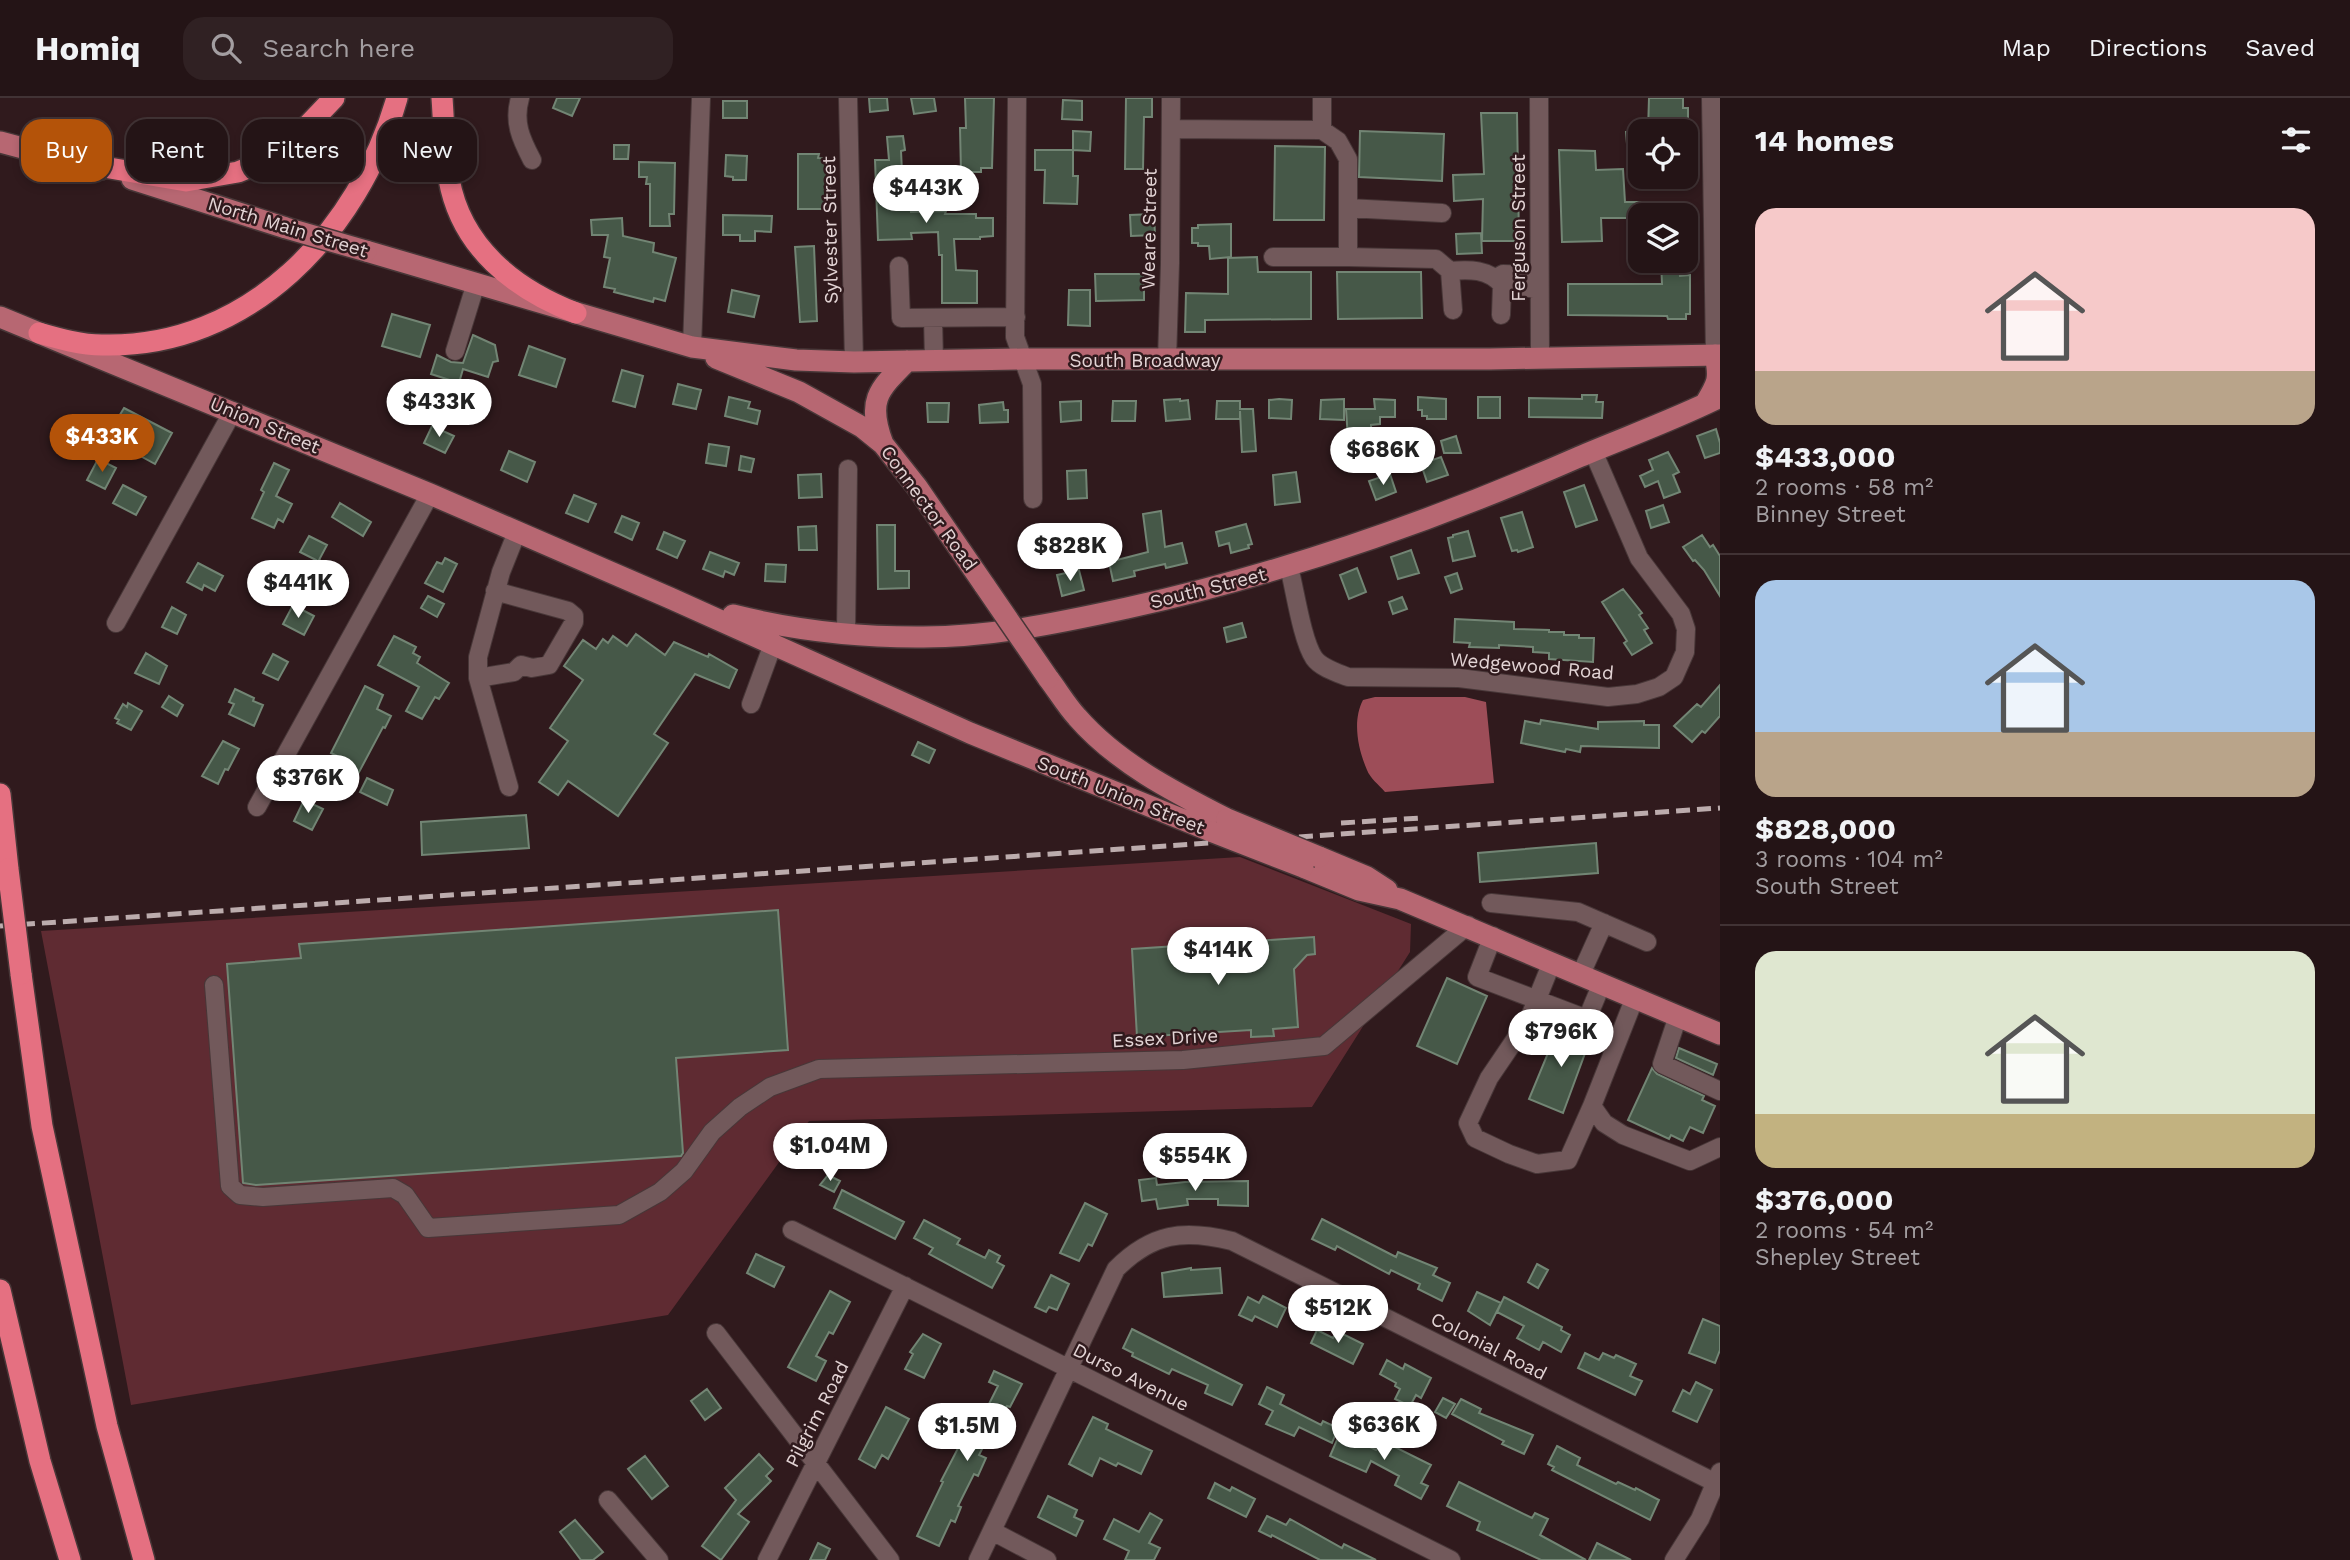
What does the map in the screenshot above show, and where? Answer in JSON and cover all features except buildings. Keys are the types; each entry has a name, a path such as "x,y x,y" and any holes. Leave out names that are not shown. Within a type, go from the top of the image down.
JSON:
{"highway":[{"path":"112,168 186,181 238,172 263,162 290,144 334,98"},
{"path":"39,333 91,345 147,342 213,323 255,300 303,262 345,213 371,169 397,98"},
{"path":"442,98 452,191 461,218 472,238 485,256 503,273 541,298 576,313"},
{"path":"0,794 42,1126 107,1426 144,1560"},
{"path":"0,1290 40,1461 70,1560"}],"main road":[{"name":"North Main Street","path":"0,142 21,147"},
{"name":"North Main Street","path":"112,172 286,228 576,313"},
{"name":"South Broadway","path":"576,313 692,347 796,360 854,362 1717,355"},
{"name":"Union Street","path":"0,317 233,411 523,534"},
{"name":"Connector Road","path":"692,347 799,392 862,427 883,444 917,487 1077,717 1111,750 1220,826"},
{"path":"1713,400 1718,383 1717,355"},
{"path":"883,444 875,424 877,396 883,384 907,361"},
{"name":"South Street","path":"670,598 759,622 846,634 918,638 990,633 1058,623 1177,597 1289,567 1501,491 1713,400"},
{"name":"South Union Street","path":"523,534 970,733 1311,862 1359,890 1400,899 1468,925 1720,1034"}],"street":[{"path":"520,98 517,112 518,132 532,160"},
{"path":"692,347 701,98"},
{"name":"Sylvester Street","path":"848,98 854,362"},
{"path":"1017,98 1015,337 1032,384 1033,499"},
{"name":"Weare Street","path":"1167,360 1171,98"},
{"path":"1322,98 1322,130"},
{"name":"Ferguson Street","path":"1539,98 1539,358"},
{"path":"1711,98 1717,355"},
{"path":"1171,129 1322,130 1338,141 1348,159 1348,257"},
{"path":"1348,208 1442,213"},
{"path":"1273,257 1436,259 1450,271 1453,310"},
{"path":"900,266 901,318 1016,317"},
{"path":"1450,271 1468,269 1499,282"},
{"path":"1501,315 1499,282 1503,274 1539,282"},
{"path":"455,351 476,284"},
{"path":"933,318 934,361"},
{"path":"116,623 233,411"},
{"name":"Wedgewood Road","path":"1289,567 1315,660 1348,677 1459,678 1608,697 1637,694 1659,687 1674,677 1685,652 1686,629 1681,614 1639,558 1593,451"},
{"path":"846,634 848,469"},
{"path":"257,807 430,494"},
{"path":"509,788 478,678 478,657 495,591 523,534"},
{"path":"478,678 514,672 521,665 532,668 549,665 574,622 574,616 558,607 495,591"},
{"path":"751,704 773,644"},
{"path":"1491,902 1578,912 1647,942"},
{"path":"1581,974 1604,923"},
{"name":"Essex Drive","path":"214,985 230,1186 240,1195 263,1197 393,1188 405,1195 428,1228 619,1215 660,1192 684,1171 712,1132 740,1107 770,1087 819,1069 1183,1060 1324,1046 1468,925"},
{"path":"1493,936 1477,977 1587,1019 1602,983"},
{"path":"1552,962 1529,1019 1489,1078 1468,1123 1475,1138 1537,1164 1568,1160 1635,997"},
{"path":"1678,1016 1662,1063 1720,1091"},
{"path":"1592,1106 1604,1123 1623,1135 1690,1161 1720,1147"},
{"name":"Durso Avenue","path":"792,1230 1451,1560"},
{"name":"Colonial Road","path":"978,1560 1116,1269 1133,1252 1157,1239 1184,1234 1232,1241 1718,1477"},
{"name":"Pilgrim Road","path":"767,1560 905,1286"},
{"path":"716,1333 890,1560"},
{"path":"1674,1560 1700,1519 1718,1477"},
{"path":"608,1500 659,1560"},
{"path":"992,1531 1047,1560"}],"shaded area":[{"path":"1375,697 1465,697 1486,702 1494,783 1385,792 1368,773 1361,753 1357,726 1363,700"},
{"path":"1240,857 1411,924 1410,952 1312,1107 809,1121 668,1315 131,1405 41,931"}],"railway":[{"path":"0,926 1720,808"},
{"path":"1341,823 1421,818"}]}
